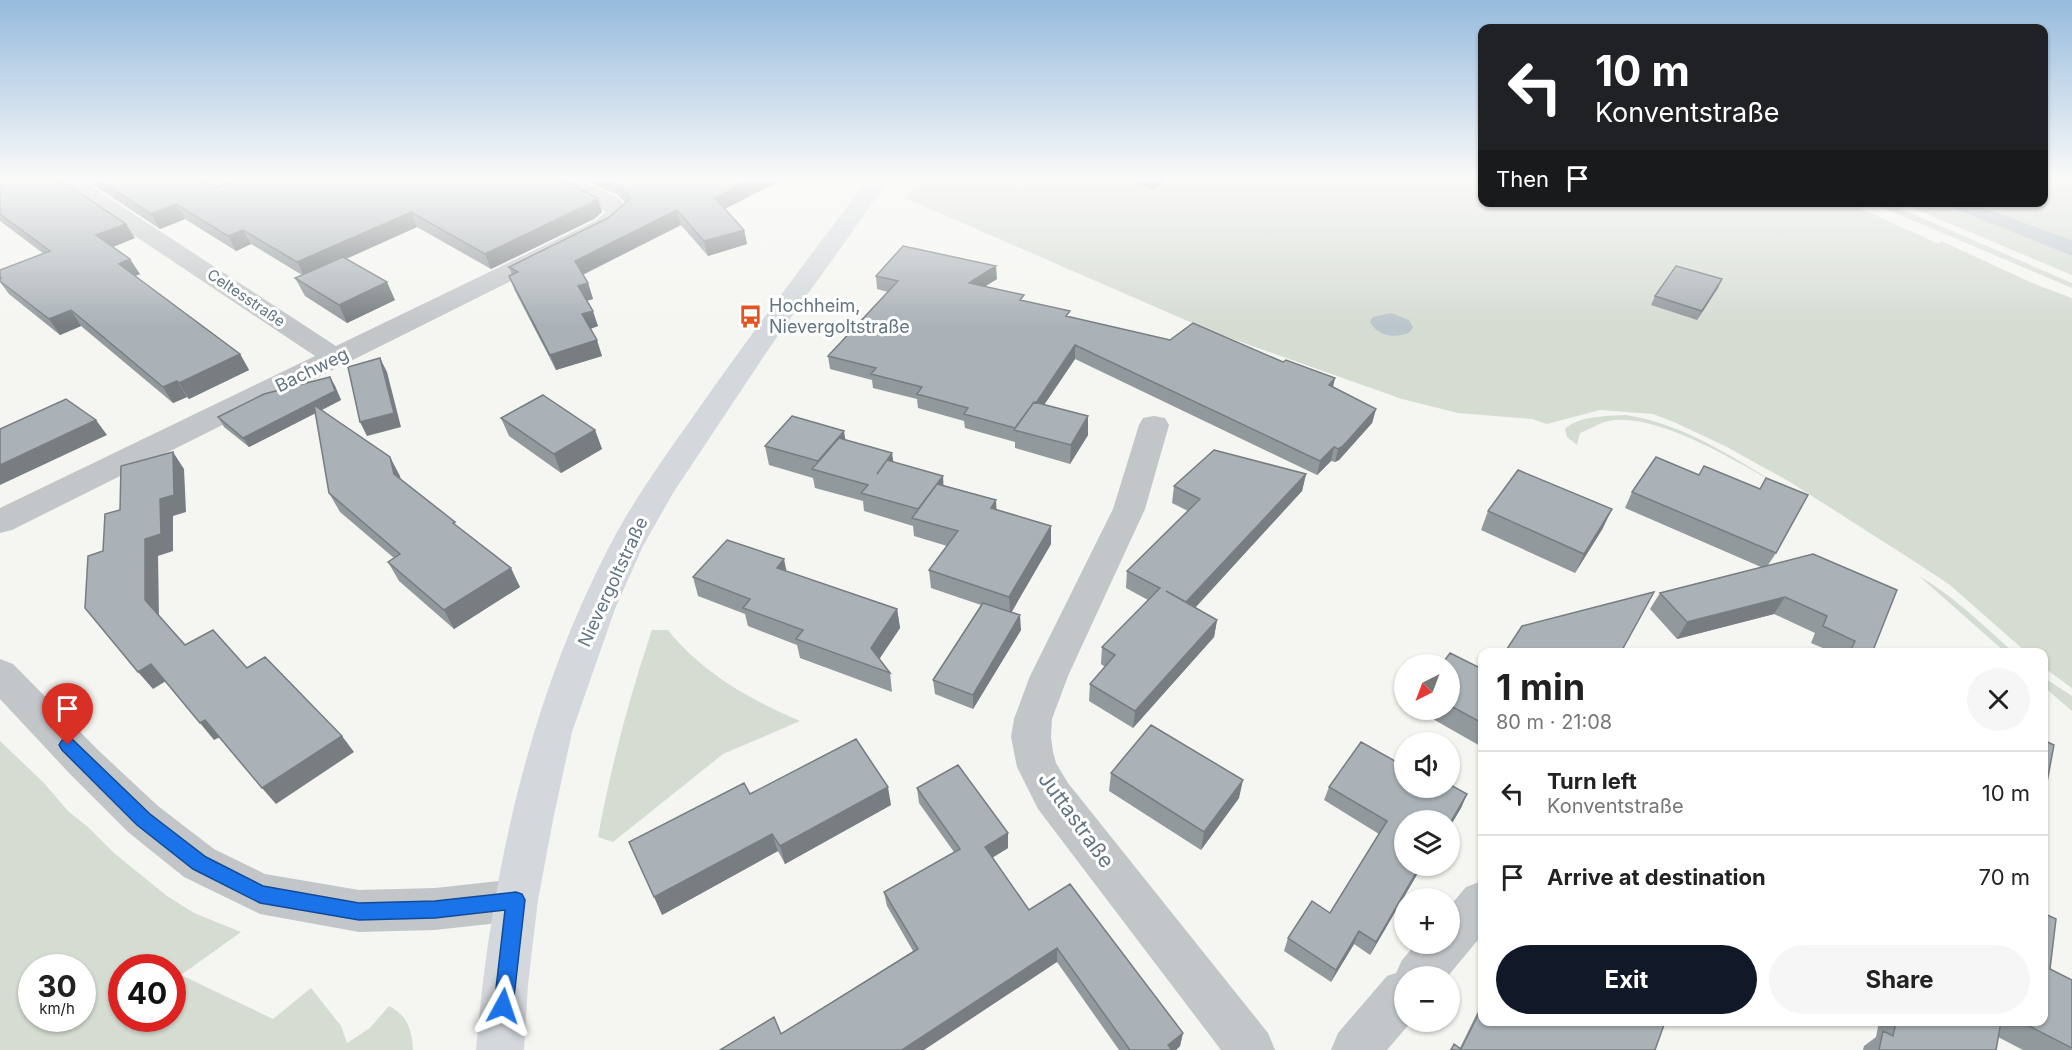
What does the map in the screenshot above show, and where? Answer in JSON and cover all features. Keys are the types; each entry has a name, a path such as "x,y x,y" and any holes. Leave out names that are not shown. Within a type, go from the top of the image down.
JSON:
{"street":[{"name":"Celtesstraße","path":"140,228 336,358"},
{"name":"Bachweg","path":"0,522 599,228"},
{"name":"Nievergoltstraße","path":"500,1050 505,984 516,900 552,732 597,609 626,546 684,451 842,228"},
{"name":"Juttastraße","path":"1154,425 1130,508 1039,700 1031,737 1033,752 1043,781 1053,796 1251,1050"},
{"path":"0,674 84,762 143,819 199,863 260,894 359,912 435,909 516,900"},
{"path":"1460,927 1478,907"},
{"path":"1427,966 1437,954"},
{"path":"1355,1050 1394,1005"}],"shaded area":[{"path":"974,228 1903,228 1939,244 1941,241 2037,285 2072,298 2072,688 2048,671 2048,648 2021,648 1950,585 1920,565 1790,482 1727,447 1674,422 1653,414 1600,410 1547,424 1532,419 1458,413 1402,399 1213,332"},
{"path":"1931,228 1945,228 2072,283 2072,288"},
{"path":"1960,228 2002,228 2072,256 2072,275"},
{"path":"2002,228 2039,228 2072,240 2072,256"},
{"path":"2039,228 2072,228 2072,240"},
{"path":"1391,313 1409,320 1413,327 1410,332 1399,336 1382,334 1370,322 1373,317"},
{"path":"1625,415 1667,426 1707,443 1783,487 1701,443 1657,426 1635,421 1611,420 1580,433 1577,445 1567,437 1565,429 1577,421"},
{"path":"1919,576 1957,602 2009,648 2000,648"},
{"path":"652,630 668,630 696,659 728,684 800,721 723,754 613,842 598,837 621,732"},
{"path":"2048,680 2072,696 2072,711 2048,690"},
{"path":"0,741 43,782 68,811 114,853 167,896 194,913 241,932 186,971 186,954 108,954 108,1032 186,1032 186,977 273,1019 311,988 341,1026 347,1043 370,1028 389,1006 401,1014 408,1024 413,1050 0,1050"}],"building":[{"path":"19,228 115,228 96,235 130,259 119,264 240,354 179,383 177,381 163,387 71,310 49,319 0,281 0,270 50,251"},
{"path":"215,228 375,228 297,262 243,230 228,236"},
{"path":"439,228 539,228 485,254"},
{"path":"588,228 641,228 575,261 588,283 578,286 593,311 582,314 597,340 550,355 509,276 518,272 509,267"},
{"path":"693,228 742,228 744,230 704,241"},
{"path":"903,246 996,266 969,283 1024,295 1020,300 1070,311 1066,316 1170,340 1193,323 1283,362 1286,360 1335,378 1329,385 1376,409 1343,446 1338,449 1334,447 1320,461 1075,345 1036,403 1034,402 1015,428 964,414 968,408 917,394 922,387 871,374 876,368 828,356 898,281 876,276"},
{"path":"343,257 387,282 339,305 295,278"},
{"path":"1676,266 1722,279 1702,311 1655,296"},
{"path":"380,358 394,413 360,422 348,367"},
{"path":"330,377 335,391 243,438 218,417 264,394"},
{"path":"543,395 595,430 554,454 501,418"},
{"path":"66,399 96,420 0,465 0,429"},
{"path":"1034,402 1088,416 1071,445 1014,430"},
{"path":"314,405 390,457 394,474 511,568 444,610 388,562 400,554 329,493"},
{"path":"792,416 844,431 818,461 765,446"},
{"path":"839,438 892,453 887,460 943,476 918,509 861,493 868,485 812,469"},
{"path":"1214,450 1306,474 1186,602 1166,591 1217,620 1135,711 1090,684 1115,655 1102,647 1160,588 1127,571 1200,499 1174,486"},
{"path":"173,452 174,495 160,499 161,534 145,539 145,600 185,645 213,630 247,668 265,657 342,736 262,788 205,720 200,723 151,664 138,672 85,608 88,556 103,551 105,514 120,510 121,466"},
{"path":"1656,457 1699,475 1704,466 1760,489 1766,478 1808,495 1776,553 1632,492"},
{"path":"1518,470 1612,509 1584,554 1488,511"},
{"path":"937,484 996,500 991,508 1051,526 1009,597 929,570 958,531 912,518"},
{"path":"727,540 784,559 777,568 897,609 871,648 890,673 796,639 803,630 743,608 750,599 693,577"},
{"path":"1813,554 1897,590 1874,648 1852,648 1855,641 1823,626 1827,616 1785,597 1687,622 1660,593"},
{"path":"1654,592 1623,648 1508,648 1522,626"},
{"path":"983,603 1020,615 973,695 933,680"},
{"path":"1460,658 1478,667 1478,721 1460,711"},
{"path":"1151,725 1243,780 1204,832 1111,773"},
{"path":"856,739 888,787 780,846 772,834 654,897 629,842 744,783 750,794"},
{"path":"1361,742 1394,761 1394,798 1460,798 1460,790 1467,794 1458,810 1394,810 1394,876 1414,876 1407,888 1394,888 1394,911 1376,942 1359,931 1336,970 1288,938 1312,901 1330,913 1387,821 1329,787"},
{"path":"2048,742 2054,745 2048,776"},
{"path":"958,765 1008,833 985,847 1029,910 1070,884 1183,1033 1168,1045 1172,1050 1130,1050 1057,948 902,1050 720,1050 774,1017 781,1034 918,949 884,892 960,849 917,788"},
{"path":"2048,915 2056,919 2050,969 2072,980 2072,1048 2029,1026 2048,1026"},
{"path":"1478,1015 1478,1026 1664,1026 1655,1050 1451,1050 1454,1044 1461,1049"},
{"path":"1895,1026 2000,1026 1996,1050 1879,1050 1883,1031 1893,1036"}],"place":[{"name":"Hochheim, Nievergoltstraße","path":"751,316"}],"route":[{"path":"68,745 143,819 199,863 260,894 359,912 435,909 516,900 503,1006"}]}
